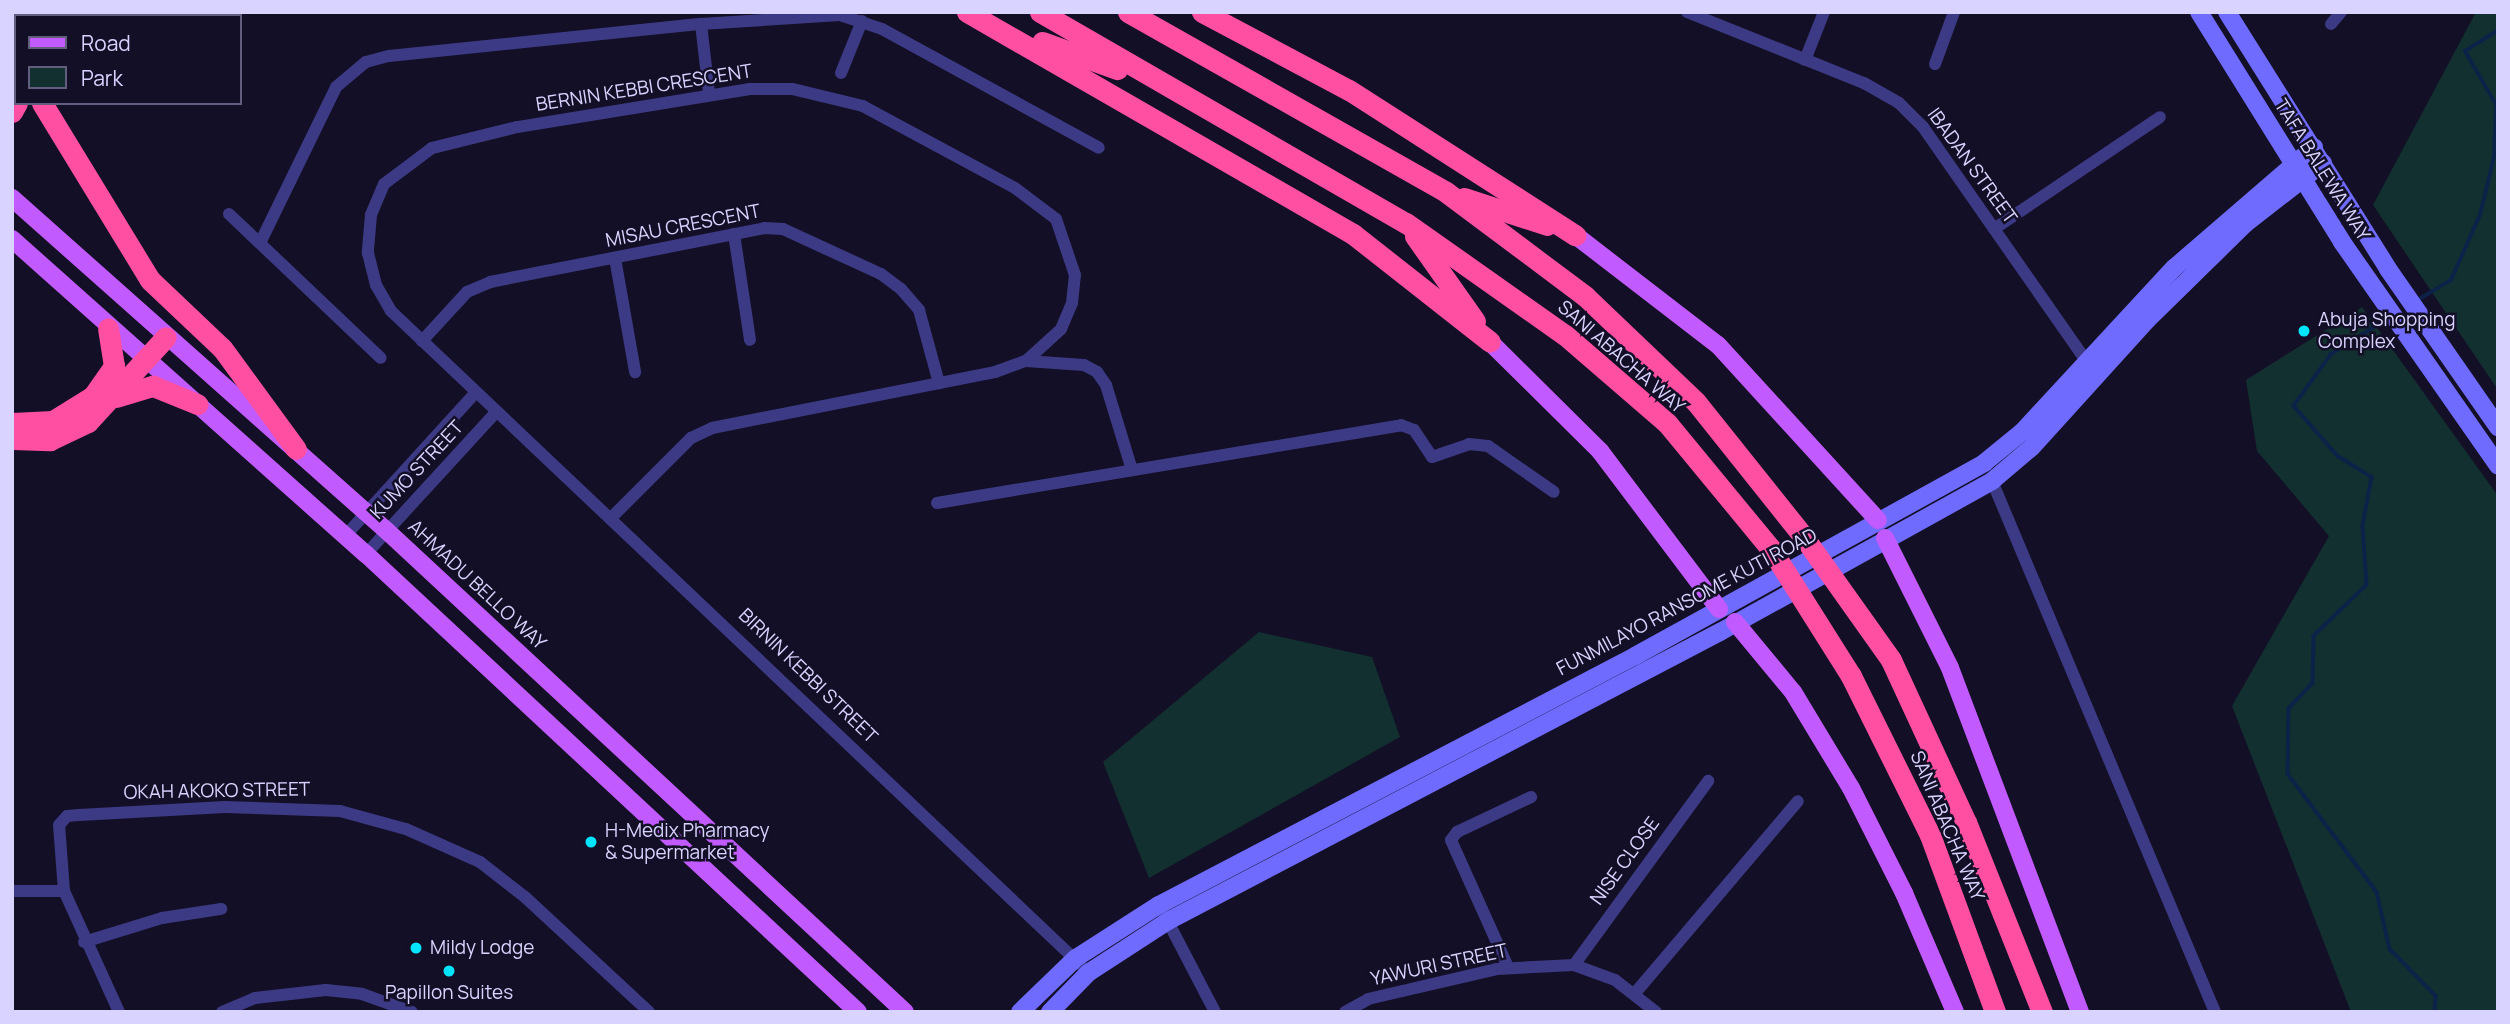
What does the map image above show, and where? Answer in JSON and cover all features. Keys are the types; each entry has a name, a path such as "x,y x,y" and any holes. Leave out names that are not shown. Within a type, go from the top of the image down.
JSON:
{"highway":[{"path":"967,12 1353,234 1490,342"},
{"name":"SANI ABACHA WAY","path":"1040,12 1406,223 1566,335 1667,423 1771,549 1809,606 1888,743 1930,835 1995,1012"},
{"path":"1202,12 1349,90 1576,235"},
{"name":"SANI ABACHA WAY","path":"1134,14 1446,192 1586,296 1686,392 1803,536 1891,660 1924,726 2042,1012"},
{"path":"990,24 1163,85"},
{"path":"43,105 150,280 222,348 296,449"},
{"path":"1446,192 1576,235"},
{"path":"1406,223 1490,342"},
{"path":"12,423 53,421 93,396 114,366 108,328"},
{"path":"12,439 32,442 68,434 108,402 166,337"},
{"path":"108,402 153,386 197,404"}],"main road":[{"name":"AHMADU BELLO WAY","path":"15,201 366,511 905,1012"},
{"path":"1576,235 1718,345 1878,520"},
{"path":"12,239 108,328 346,535 858,1012"},
{"path":"1490,342 1600,451 1719,609"},
{"path":"1885,538 1950,668 2080,1012"},
{"path":"1735,622 1793,692 1851,788 1904,893 1955,1012"}],"street":[{"path":"1805,60 1824,12"},
{"path":"1935,64 1954,12"},
{"name":"TAFA BALEWA WAY","path":"2199,12 2368,281 2498,466"},
{"name":"TAFA BALEWA WAY","path":"2227,12 2388,269 2498,427"},
{"path":"2331,24 2341,12"},
{"name":"IBADAN STREET","path":"1693,13 1899,103 1923,127 2091,368"},
{"path":"261,241 336,88 366,62 701,24 839,15 862,21 1099,148"},
{"path":"841,73 862,21"},
{"path":"701,24 709,93"},
{"name":"BERNIN KEBBI CRESCENT","path":"495,413 391,311 376,285 368,253 370,215 384,184 408,162 463,138 709,93 792,89 863,106 1038,202 1056,219 1075,275 1072,303 1061,329 1026,361 939,383 712,428 691,438 612,517"},
{"path":"1994,229 2160,117"},
{"name":"FUNMILAYO RANSOME KUTI ROAD","path":"1050,1012 1088,973 1168,922 1735,622 1992,481 2032,447 2091,368 2174,268 2314,147"},
{"name":"FUNMILAYO RANSOME KUTI ROAD","path":"1020,1012 1076,958 1159,905 1719,609 1984,463 2022,432 2245,225 2323,163"},
{"path":"229,214 261,241 381,358"},
{"name":"MISAU CRESCENT","path":"422,341 467,292 490,282 734,234 783,229 881,274 901,289 919,310 939,383"},
{"path":"734,234 750,340"},
{"path":"615,258 635,372"},
{"path":"1026,361 1084,365 1097,372 1106,385 1132,470"},
{"path":"346,535 475,393"},
{"name":"BIRNIN KEBBI STREET","path":"495,413 612,517 1076,958 1088,973"},
{"name":"KUMO STREET","path":"366,554 495,413"},
{"path":"937,503 1401,425 1414,430 1432,457 1469,444 1488,446 1554,492"},
{"path":"1992,481 2214,1012"},
{"name":"NISE CLOSE","path":"1574,965 1708,780"},
{"path":"1508,967 1451,840 1457,832 1531,797"},
{"path":"1636,992 1798,802"},
{"name":"OKAH AKOKO STREET","path":"64,891 59,825 67,816 225,807 326,808 406,829 480,862 525,897 649,1012"},
{"path":"12,891 64,891 84,942 119,1012"},
{"path":"1159,905 1215,1012"},
{"path":"84,942 162,918 221,909"},
{"name":"YAWURI STREET","path":"1345,1012 1368,999 1508,967 1574,965 1636,992 1656,1012"},
{"path":"222,1012 255,998 326,990 362,994 412,1012"}],"green space":[{"path":"2476,12 2498,12 2498,390 2373,205"},
{"path":"2362,307 2498,496 2498,1012 2351,1012 2232,706 2329,536 2257,451 2246,380"},
{"path":"1259,632 1372,657 1400,737 1149,878 1103,762"}],"waterway":[{"path":"2416,301 2451,280 2480,215 2494,157 2496,105 2465,51 2498,30"},
{"path":"2389,318 2331,355 2294,406 2338,456 2372,477 2363,526 2367,585 2314,636 2313,683 2289,709 2288,774 2377,892 2390,949 2436,996 2435,1012"}],"place":[{"name":"Abuja Shopping Complex","path":"2304,331"},
{"name":"H-Medix Pharmacy & Supermarket","path":"591,842"},
{"name":"Mildy Lodge","path":"416,948"},
{"name":"Papillon Suites","path":"449,971"}]}
